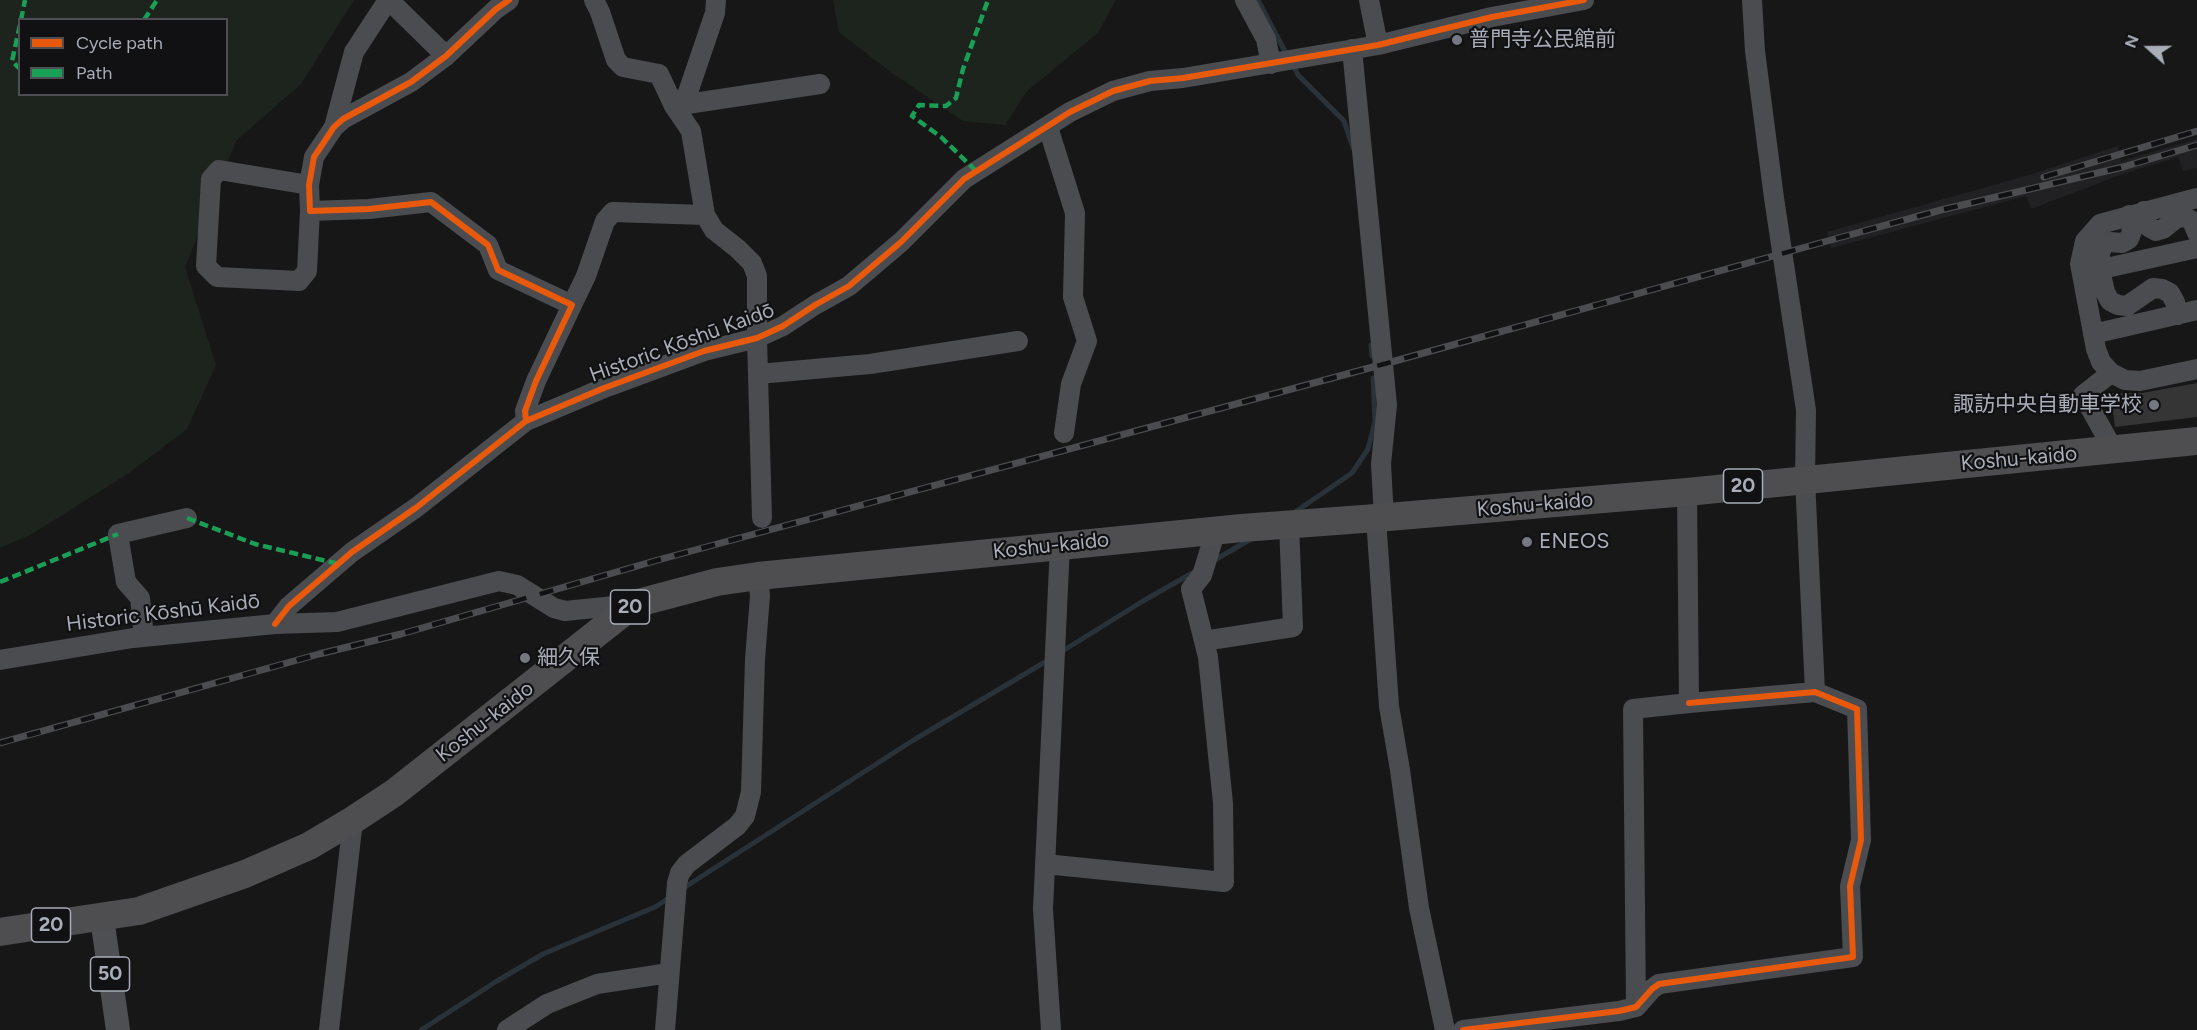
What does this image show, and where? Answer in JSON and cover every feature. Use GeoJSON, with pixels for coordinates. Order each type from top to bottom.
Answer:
{"type":"FeatureCollection","features":[{"type":"Feature","properties":{"kind":"highway","name":"Koshu-kaido"},"geometry":{"type":"LineString","coordinates":[[0,932],[139,911],[245,874],[309,846],[353,820],[413,779],[634,604],[679,590],[758,576],[1060,545],[1222,537],[1289,524],[1687,492],[2197,441]]}},
{"type":"Feature","properties":{"kind":"main road","name":"50"},"geometry":{"type":"LineString","coordinates":[[102,918],[118,1030]]}},
{"type":"Feature","properties":{"kind":"street"},"geometry":{"type":"LineString","coordinates":[[334,127],[354,52],[388,0],[446,56]]}},
{"type":"Feature","properties":{"kind":"street"},"geometry":{"type":"LineString","coordinates":[[309,185],[219,170],[211,179],[206,266],[217,277],[299,281],[307,271],[309,185],[315,157],[334,127],[343,119],[404,86],[446,56],[496,9],[509,0]]}},
{"type":"Feature","properties":{"kind":"street"},"geometry":{"type":"LineString","coordinates":[[594,0],[616,60],[623,67],[659,74],[679,105],[691,131],[705,215],[714,230],[752,263],[758,276],[757,338],[762,518]]}},
{"type":"Feature","properties":{"kind":"street"},"geometry":{"type":"LineString","coordinates":[[679,105],[715,13],[716,0]]}},
{"type":"Feature","properties":{"kind":"street"},"geometry":{"type":"LineString","coordinates":[[1245,0],[1266,39],[1275,64]]}},
{"type":"Feature","properties":{"kind":"street"},"geometry":{"type":"LineString","coordinates":[[1368,0],[1378,45]]}},
{"type":"Feature","properties":{"kind":"street"},"geometry":{"type":"LineString","coordinates":[[1445,1030],[1419,908],[1389,706],[1380,518],[1381,464],[1387,405],[1352,49],[1378,45],[1492,17],[1584,0]]}},
{"type":"Feature","properties":{"kind":"street"},"geometry":{"type":"LineString","coordinates":[[1752,0],[1755,51],[1774,198],[1806,410],[1805,479],[1815,692]]}},
{"type":"Feature","properties":{"kind":"street","name":"Historic Kōshū Kaidō"},"geometry":{"type":"LineString","coordinates":[[0,660],[144,637],[275,624],[288,606],[352,552],[417,507],[526,421],[604,388],[704,351],[757,338],[783,326],[849,286],[901,243],[964,179],[1070,112],[1113,91],[1150,81],[1275,64],[1352,49]]}},
{"type":"Feature","properties":{"kind":"street"},"geometry":{"type":"LineString","coordinates":[[679,105],[820,84]]}},
{"type":"Feature","properties":{"kind":"street"},"geometry":{"type":"LineString","coordinates":[[1048,128],[1075,213],[1073,297],[1087,340],[1071,384],[1064,433]]}},
{"type":"Feature","properties":{"kind":"street"},"geometry":{"type":"LineString","coordinates":[[2187,312],[2175,302],[2170,293],[2162,289],[2153,288],[2127,306],[2110,301],[2081,255],[2091,231],[2100,224],[2197,198]]}},
{"type":"Feature","properties":{"kind":"street"},"geometry":{"type":"LineString","coordinates":[[310,211],[431,202],[488,245],[498,270],[572,305]]}},
{"type":"Feature","properties":{"kind":"street"},"geometry":{"type":"LineString","coordinates":[[526,421],[525,411],[536,381],[586,276],[605,221],[613,212],[705,215]]}},
{"type":"Feature","properties":{"kind":"street"},"geometry":{"type":"LineString","coordinates":[[2136,213],[2156,231],[2185,217],[2192,221],[2197,233]]}},
{"type":"Feature","properties":{"kind":"street"},"geometry":{"type":"LineString","coordinates":[[2091,272],[2197,248]]}},
{"type":"Feature","properties":{"kind":"street"},"geometry":{"type":"LineString","coordinates":[[2091,272],[2093,334],[2101,362],[2111,372],[2125,380],[2140,381],[2197,369]]}},
{"type":"Feature","properties":{"kind":"street"},"geometry":{"type":"LineString","coordinates":[[2093,334],[2187,312]]}},
{"type":"Feature","properties":{"kind":"street"},"geometry":{"type":"LineString","coordinates":[[758,374],[870,364],[1018,341]]}},
{"type":"Feature","properties":{"kind":"street"},"geometry":{"type":"LineString","coordinates":[[2111,372],[2083,394],[2113,450]]}},
{"type":"Feature","properties":{"kind":"street"},"geometry":{"type":"LineString","coordinates":[[1687,492],[1689,703]]}},
{"type":"Feature","properties":{"kind":"street"},"geometry":{"type":"LineString","coordinates":[[144,637],[140,598],[126,582],[118,534],[187,518]]}},
{"type":"Feature","properties":{"kind":"street"},"geometry":{"type":"LineString","coordinates":[[1204,641],[1293,627],[1289,524]]}},
{"type":"Feature","properties":{"kind":"street"},"geometry":{"type":"LineString","coordinates":[[1045,864],[1224,882],[1223,802],[1208,657],[1191,589],[1202,575],[1222,537]]}},
{"type":"Feature","properties":{"kind":"street"},"geometry":{"type":"LineString","coordinates":[[1051,1030],[1043,909],[1060,545]]}},
{"type":"Feature","properties":{"kind":"street"},"geometry":{"type":"LineString","coordinates":[[665,1030],[677,884],[680,873],[687,864],[737,826],[746,816],[751,792],[755,659],[760,596],[758,576]]}},
{"type":"Feature","properties":{"kind":"street"},"geometry":{"type":"LineString","coordinates":[[275,624],[337,622],[499,581],[516,585],[554,608],[565,611],[634,604]]}},
{"type":"Feature","properties":{"kind":"street"},"geometry":{"type":"LineString","coordinates":[[1463,1030],[1636,1007],[1652,988],[1659,984],[1853,957],[1850,886],[1861,840],[1857,709],[1815,692],[1634,709],[1636,1007]]}},
{"type":"Feature","properties":{"kind":"street"},"geometry":{"type":"LineString","coordinates":[[329,1030],[353,820]]}},
{"type":"Feature","properties":{"kind":"street"},"geometry":{"type":"LineString","coordinates":[[507,1030],[547,1004],[597,984],[669,973]]}},
{"type":"Feature","properties":{"kind":"shaded area"},"geometry":{"type":"Polygon","coordinates":[[[0,0],[354,0],[301,84],[236,141],[185,267],[216,365],[187,429],[129,473],[32,534],[0,548],[0,0]]]}},
{"type":"Feature","properties":{"kind":"shaded area"},"geometry":{"type":"Polygon","coordinates":[[[833,0],[1116,0],[1098,33],[1027,91],[1005,125],[963,121],[889,71],[839,32],[833,0]]]}},
{"type":"Feature","properties":{"kind":"shaded area"},"geometry":{"type":"Polygon","coordinates":[[[2197,139],[2197,168],[2183,171],[2178,157],[2123,174],[2031,209],[2026,196],[1831,248],[1827,232],[2022,177],[2118,146],[2121,161],[2197,139]]]}},
{"type":"Feature","properties":{"kind":"building","name":"諏訪中央自動車学校"},"geometry":{"type":"Polygon","coordinates":[[[2197,383],[2197,417],[2115,427],[2110,393],[2142,393],[2197,383]]]}},
{"type":"Feature","properties":{"kind":"waterway"},"geometry":{"type":"LineString","coordinates":[[1258,0],[1288,57]]}},
{"type":"Feature","properties":{"kind":"waterway"},"geometry":{"type":"LineString","coordinates":[[1293,65],[1298,75],[1344,121],[1353,148]]}},
{"type":"Feature","properties":{"kind":"waterway"},"geometry":{"type":"LineString","coordinates":[[1371,345],[1372,356]]}},
{"type":"Feature","properties":{"kind":"waterway"},"geometry":{"type":"LineString","coordinates":[[1295,512],[1352,473],[1368,449],[1375,421],[1373,378]]}},
{"type":"Feature","properties":{"kind":"waterway"},"geometry":{"type":"LineString","coordinates":[[1213,561],[1251,539]]}},
{"type":"Feature","properties":{"kind":"waterway"},"geometry":{"type":"LineString","coordinates":[[1061,652],[1194,572]]}},
{"type":"Feature","properties":{"kind":"waterway"},"geometry":{"type":"LineString","coordinates":[[682,889],[912,741],[1050,659]]}},
{"type":"Feature","properties":{"kind":"waterway"},"geometry":{"type":"LineString","coordinates":[[421,1030],[543,954],[655,907],[672,896]]}},
{"type":"Feature","properties":{"kind":"railway"},"geometry":{"type":"LineString","coordinates":[[2044,177],[2197,131]]}},
{"type":"Feature","properties":{"kind":"railway"},"geometry":{"type":"LineString","coordinates":[[0,743],[319,654],[401,634],[658,560],[1384,364],[1941,210],[2123,167],[2197,145]]}},
{"type":"Feature","properties":{"kind":"marked path"},"geometry":{"type":"LineString","coordinates":[[21,18],[25,0]]}},
{"type":"Feature","properties":{"kind":"marked path"},"geometry":{"type":"LineString","coordinates":[[145,18],[157,0]]}},
{"type":"Feature","properties":{"kind":"marked path"},"geometry":{"type":"LineString","coordinates":[[976,171],[941,137],[912,116],[919,105],[946,106],[956,98],[963,69],[988,0]]}},
{"type":"Feature","properties":{"kind":"marked path"},"geometry":{"type":"LineString","coordinates":[[18,34],[12,61],[18,67]]}},
{"type":"Feature","properties":{"kind":"marked path"},"geometry":{"type":"LineString","coordinates":[[187,518],[255,544],[339,564]]}},
{"type":"Feature","properties":{"kind":"marked path"},"geometry":{"type":"LineString","coordinates":[[0,582],[118,534]]}},
{"type":"Feature","properties":{"kind":"cycle path"},"geometry":{"type":"LineString","coordinates":[[509,0],[496,9],[446,56],[411,82],[343,119],[334,127],[314,157],[309,185],[310,211],[369,209],[431,202],[488,245],[498,270],[572,305],[536,381],[525,411],[526,421]]}},
{"type":"Feature","properties":{"kind":"cycle path"},"geometry":{"type":"LineString","coordinates":[[275,624],[289,606],[352,552],[417,507],[526,421],[604,388],[704,351],[757,338],[783,326],[849,286],[901,242],[964,179],[1070,112],[1113,91],[1150,81],[1183,78],[1378,45],[1492,17],[1584,0]]}},
{"type":"Feature","properties":{"kind":"cycle path"},"geometry":{"type":"LineString","coordinates":[[1463,1030],[1619,1011],[1636,1007],[1659,984],[1853,957],[1850,886],[1861,840],[1857,709],[1815,692],[1689,703]]}},
{"type":"Feature","properties":{"kind":"place","name":"普門寺公民館前"},"geometry":{"type":"Point","coordinates":[1457,40]}},
{"type":"Feature","properties":{"kind":"place","name":"諏訪中央自動車学校"},"geometry":{"type":"Point","coordinates":[2154,405]}},
{"type":"Feature","properties":{"kind":"place","name":"ENEOS"},"geometry":{"type":"Point","coordinates":[1527,542]}},
{"type":"Feature","properties":{"kind":"place","name":"細久保"},"geometry":{"type":"Point","coordinates":[525,658]}}]}
